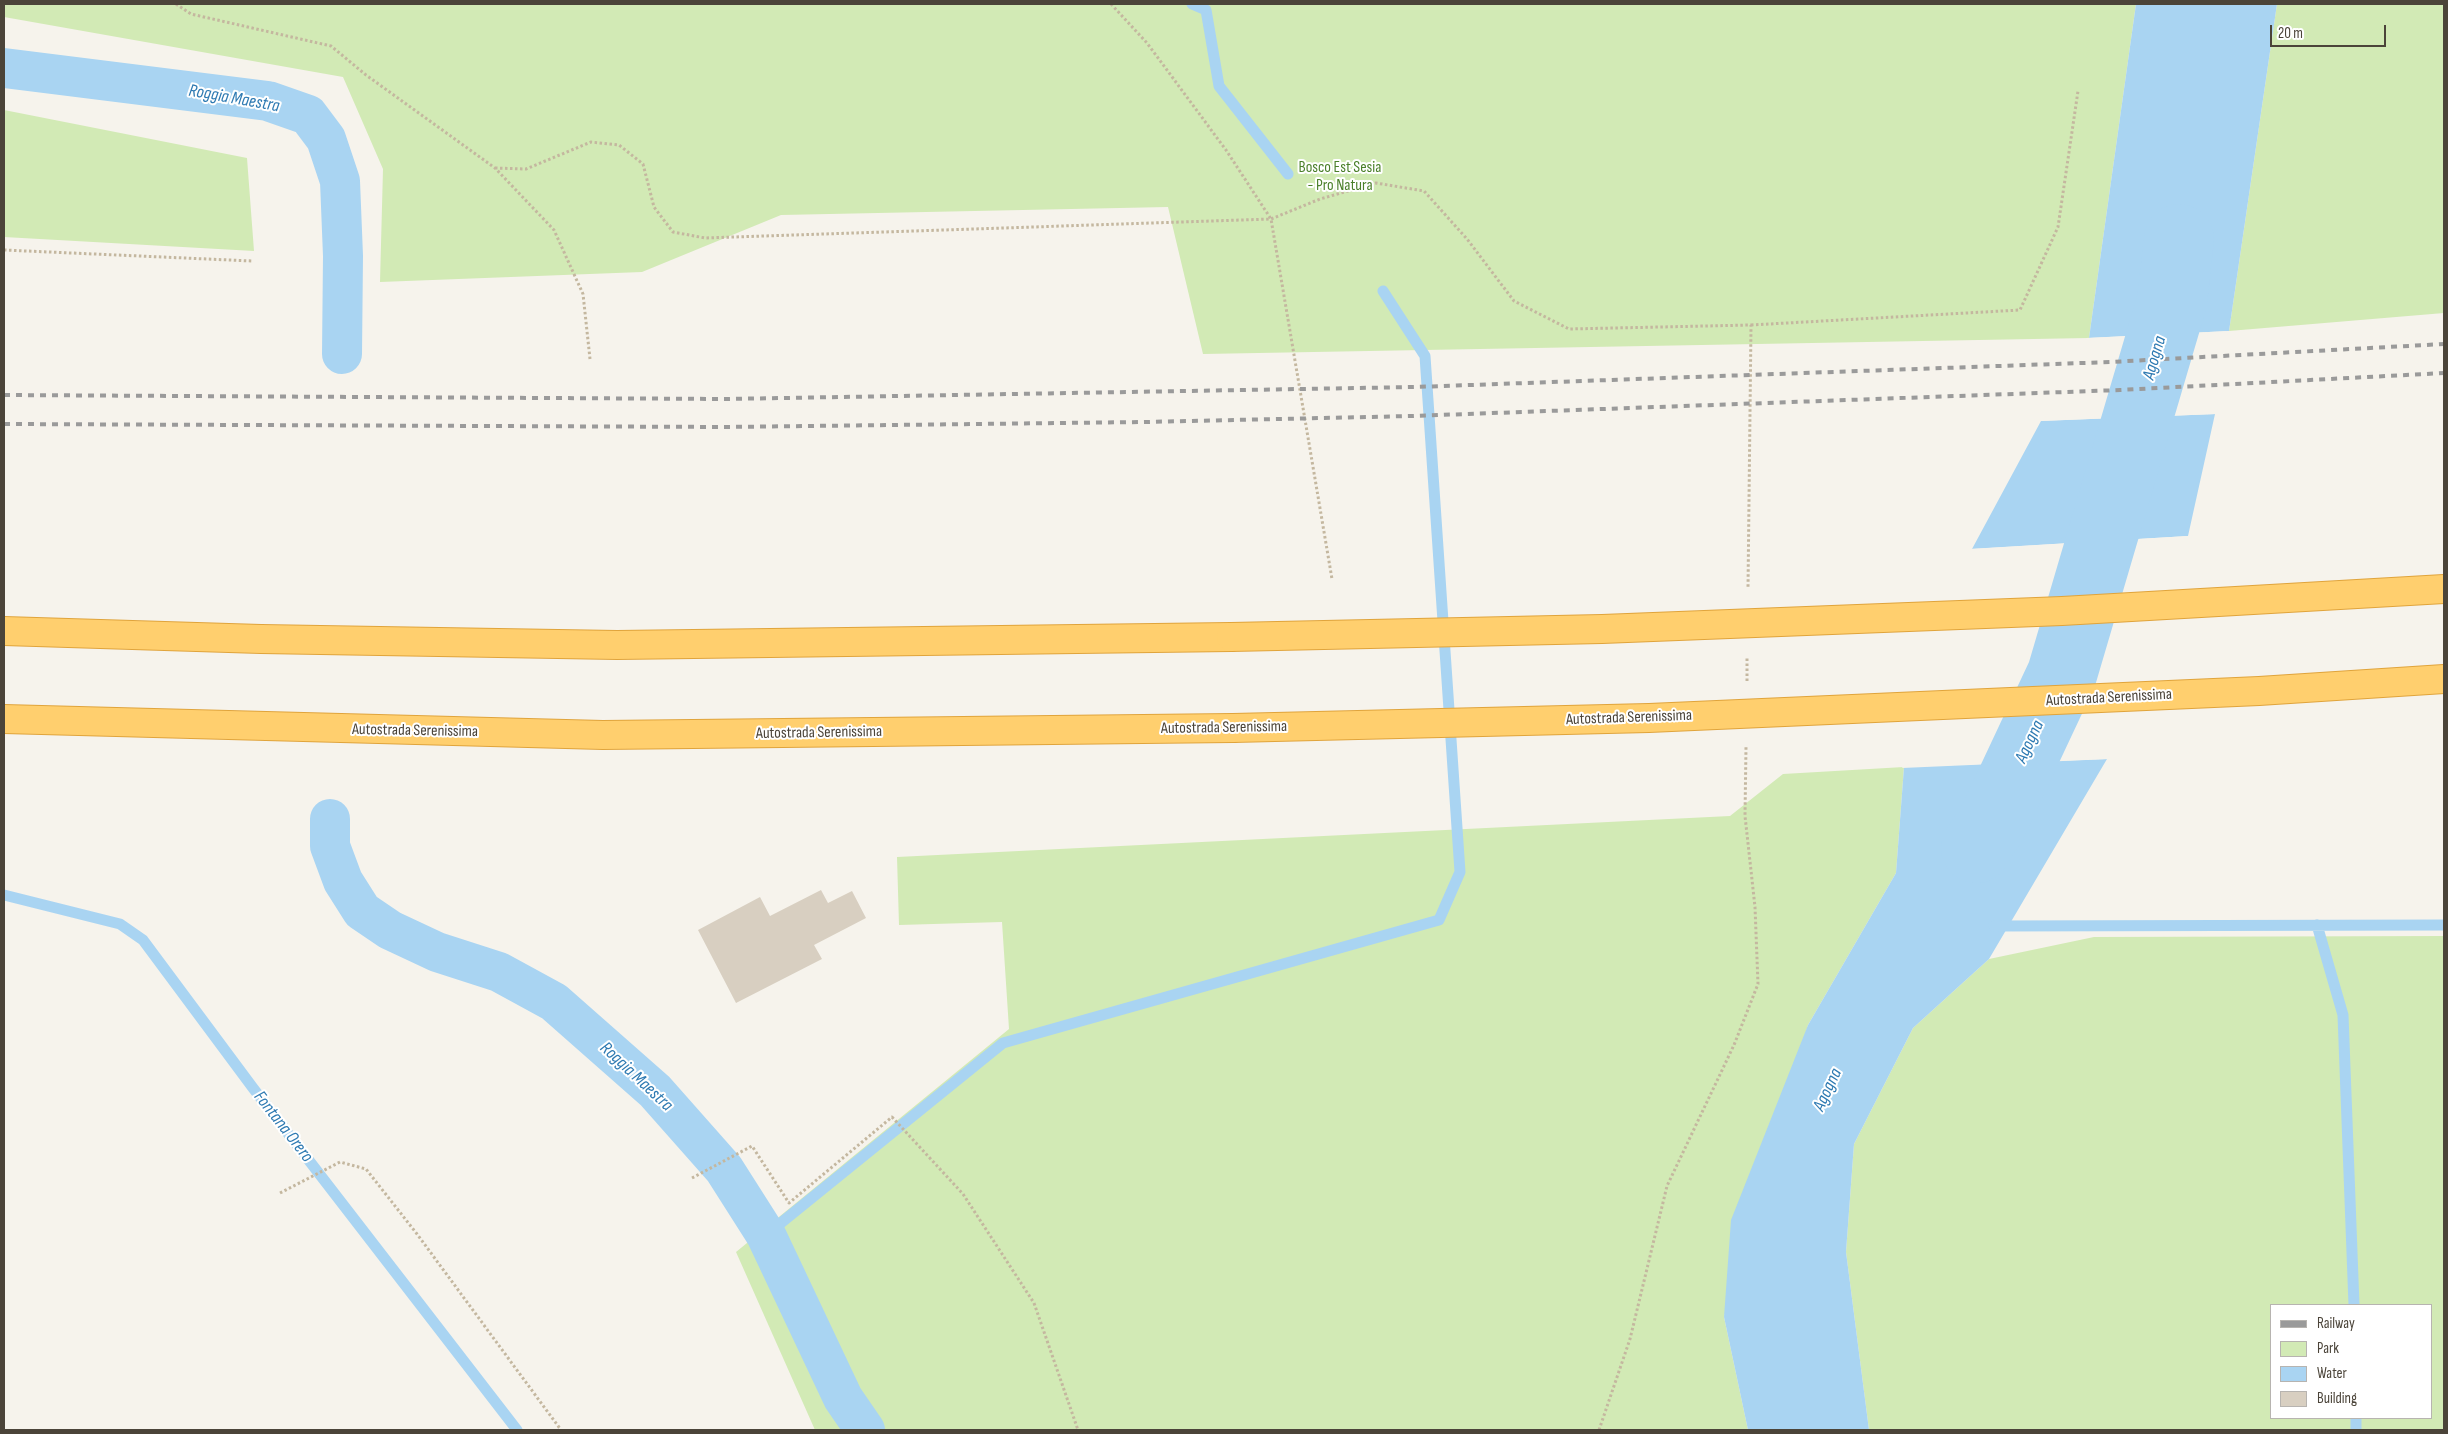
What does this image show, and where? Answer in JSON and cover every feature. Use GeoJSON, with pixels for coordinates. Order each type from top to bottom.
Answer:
{"type":"FeatureCollection","features":[{"type":"Feature","properties":{"kind":"highway"},"geometry":{"type":"LineString","coordinates":[[4,631],[261,639],[617,645],[1232,637],[1602,629],[2062,611],[2444,589]]}},
{"type":"Feature","properties":{"kind":"highway","name":"Autostrada Serenissima"},"geometry":{"type":"LineString","coordinates":[[4,719],[603,735],[1233,728],[1669,718],[2250,691],[2444,679]]}},
{"type":"Feature","properties":{"kind":"path"},"geometry":{"type":"LineString","coordinates":[[176,4],[191,14],[330,46],[366,75],[495,168],[554,230],[583,294],[590,359]]}},
{"type":"Feature","properties":{"kind":"path"},"geometry":{"type":"LineString","coordinates":[[1111,4],[1148,43],[1226,150],[1271,219],[1332,579]]}},
{"type":"Feature","properties":{"kind":"path"},"geometry":{"type":"LineString","coordinates":[[495,168],[526,169],[591,142],[619,145],[643,164],[654,207],[673,232],[705,238],[1271,219],[1320,199],[1376,183],[1424,191],[1467,239],[1514,301],[1569,329],[1751,325],[2020,310],[2058,227],[2078,91]]}},
{"type":"Feature","properties":{"kind":"path"},"geometry":{"type":"LineString","coordinates":[[4,250],[252,261]]}},
{"type":"Feature","properties":{"kind":"path"},"geometry":{"type":"LineString","coordinates":[[1748,590],[1751,325]]}},
{"type":"Feature","properties":{"kind":"path"},"geometry":{"type":"LineString","coordinates":[[1747,649],[1747,688]]}},
{"type":"Feature","properties":{"kind":"path"},"geometry":{"type":"LineString","coordinates":[[1598,1430],[1630,1339],[1667,1186],[1734,1045],[1758,984],[1755,907],[1745,816],[1746,738]]}},
{"type":"Feature","properties":{"kind":"path"},"geometry":{"type":"LineString","coordinates":[[692,1178],[752,1146],[789,1203],[892,1117],[963,1194],[1034,1303],[1078,1430]]}},
{"type":"Feature","properties":{"kind":"path"},"geometry":{"type":"LineString","coordinates":[[280,1193],[340,1162],[366,1169],[417,1234],[561,1430]]}},
{"type":"Feature","properties":{"kind":"green space","name":"Bosco Est Sesia - Pro Natura"},"geometry":{"type":"Polygon","coordinates":[[[4,4],[2136,4],[2089,338],[1203,354],[1168,207],[781,215],[642,272],[380,282],[383,169],[343,77],[4,17],[4,4]]]}},
{"type":"Feature","properties":{"kind":"green space"},"geometry":{"type":"Polygon","coordinates":[[[2277,4],[2444,4],[2444,313],[2229,331],[2277,4]]]}},
{"type":"Feature","properties":{"kind":"green space"},"geometry":{"type":"Polygon","coordinates":[[[4,110],[247,158],[254,251],[4,237],[4,110]]]}},
{"type":"Feature","properties":{"kind":"green space"},"geometry":{"type":"Polygon","coordinates":[[[1904,767],[1896,873],[1808,1025],[1724,1317],[1748,1430],[815,1430],[736,1252],[1009,1029],[1002,922],[899,925],[897,857],[1730,816],[1783,774],[1904,767]]]}},
{"type":"Feature","properties":{"kind":"green space"},"geometry":{"type":"Polygon","coordinates":[[[2444,936],[2444,1430],[1869,1430],[1846,1252],[1854,1144],[1913,1028],[1989,959],[2094,937],[2444,936]]]}},
{"type":"Feature","properties":{"kind":"water"},"geometry":{"type":"Polygon","coordinates":[[[2136,4],[2277,4],[2229,331],[2089,338],[2136,4]]]}},
{"type":"Feature","properties":{"kind":"water"},"geometry":{"type":"Polygon","coordinates":[[[2215,414],[2188,536],[1972,549],[2041,421],[2215,414]]]}},
{"type":"Feature","properties":{"kind":"water"},"geometry":{"type":"Polygon","coordinates":[[[2107,759],[1989,959],[1913,1028],[1854,1144],[1846,1252],[1869,1430],[1748,1430],[1724,1317],[1731,1220],[1808,1025],[1896,873],[1904,767],[2107,759]]]}},
{"type":"Feature","properties":{"kind":"pier"},"geometry":{"type":"Polygon","coordinates":[[[2232,331],[2229,334],[2089,341],[2086,338],[2232,331]]]}},
{"type":"Feature","properties":{"kind":"pier"},"geometry":{"type":"Polygon","coordinates":[[[2215,412],[2217,414],[2038,421],[2041,418],[2215,412]]]}},
{"type":"Feature","properties":{"kind":"pier"},"geometry":{"type":"Polygon","coordinates":[[[2191,536],[2188,539],[1972,552],[1969,549],[2191,536]]]}},
{"type":"Feature","properties":{"kind":"pier"},"geometry":{"type":"Polygon","coordinates":[[[2107,756],[2109,759],[1902,768],[1904,765],[2107,756]]]}},
{"type":"Feature","properties":{"kind":"building"},"geometry":{"type":"Polygon","coordinates":[[[821,890],[828,903],[852,891],[866,918],[814,945],[822,959],[736,1003],[698,930],[760,897],[770,916],[821,890]]]}},
{"type":"Feature","properties":{"kind":"waterway"},"geometry":{"type":"LineString","coordinates":[[1192,4],[1206,10],[1219,86],[1288,174]]}},
{"type":"Feature","properties":{"kind":"waterway","name":"Roggia Maestra"},"geometry":{"type":"LineString","coordinates":[[4,68],[268,101],[308,115],[326,139],[340,181],[343,256],[342,354]]}},
{"type":"Feature","properties":{"kind":"waterway","name":"Agogna"},"geometry":{"type":"LineString","coordinates":[[1976,848],[1993,821],[2062,674],[2172,301],[2179,239]]}},
{"type":"Feature","properties":{"kind":"waterway"},"geometry":{"type":"LineString","coordinates":[[766,1235],[1003,1043],[1439,920],[1460,872],[1425,356],[1383,291]]}},
{"type":"Feature","properties":{"kind":"waterway","name":"Roggia Maestra"},"geometry":{"type":"LineString","coordinates":[[330,819],[330,846],[343,881],[362,911],[390,930],[437,952],[499,972],[554,1002],[655,1091],[724,1169],[766,1235],[843,1398],[865,1430]]}},
{"type":"Feature","properties":{"kind":"waterway","name":"Fontana Orero"},"geometry":{"type":"LineString","coordinates":[[4,895],[120,924],[143,940],[253,1088],[517,1430]]}},
{"type":"Feature","properties":{"kind":"waterway"},"geometry":{"type":"LineString","coordinates":[[2317,925],[2343,1015],[2354,1304]]}},
{"type":"Feature","properties":{"kind":"waterway"},"geometry":{"type":"LineString","coordinates":[[1994,926],[2444,925]]}},
{"type":"Feature","properties":{"kind":"waterway"},"geometry":{"type":"LineString","coordinates":[[2356,1419],[2356,1430]]}},
{"type":"Feature","properties":{"kind":"railway"},"geometry":{"type":"LineString","coordinates":[[4,395],[726,399],[1415,387],[2110,362],[2444,344]]}},
{"type":"Feature","properties":{"kind":"railway"},"geometry":{"type":"LineString","coordinates":[[4,424],[725,427],[1145,422],[1412,416],[2120,390],[2444,373]]}}]}
